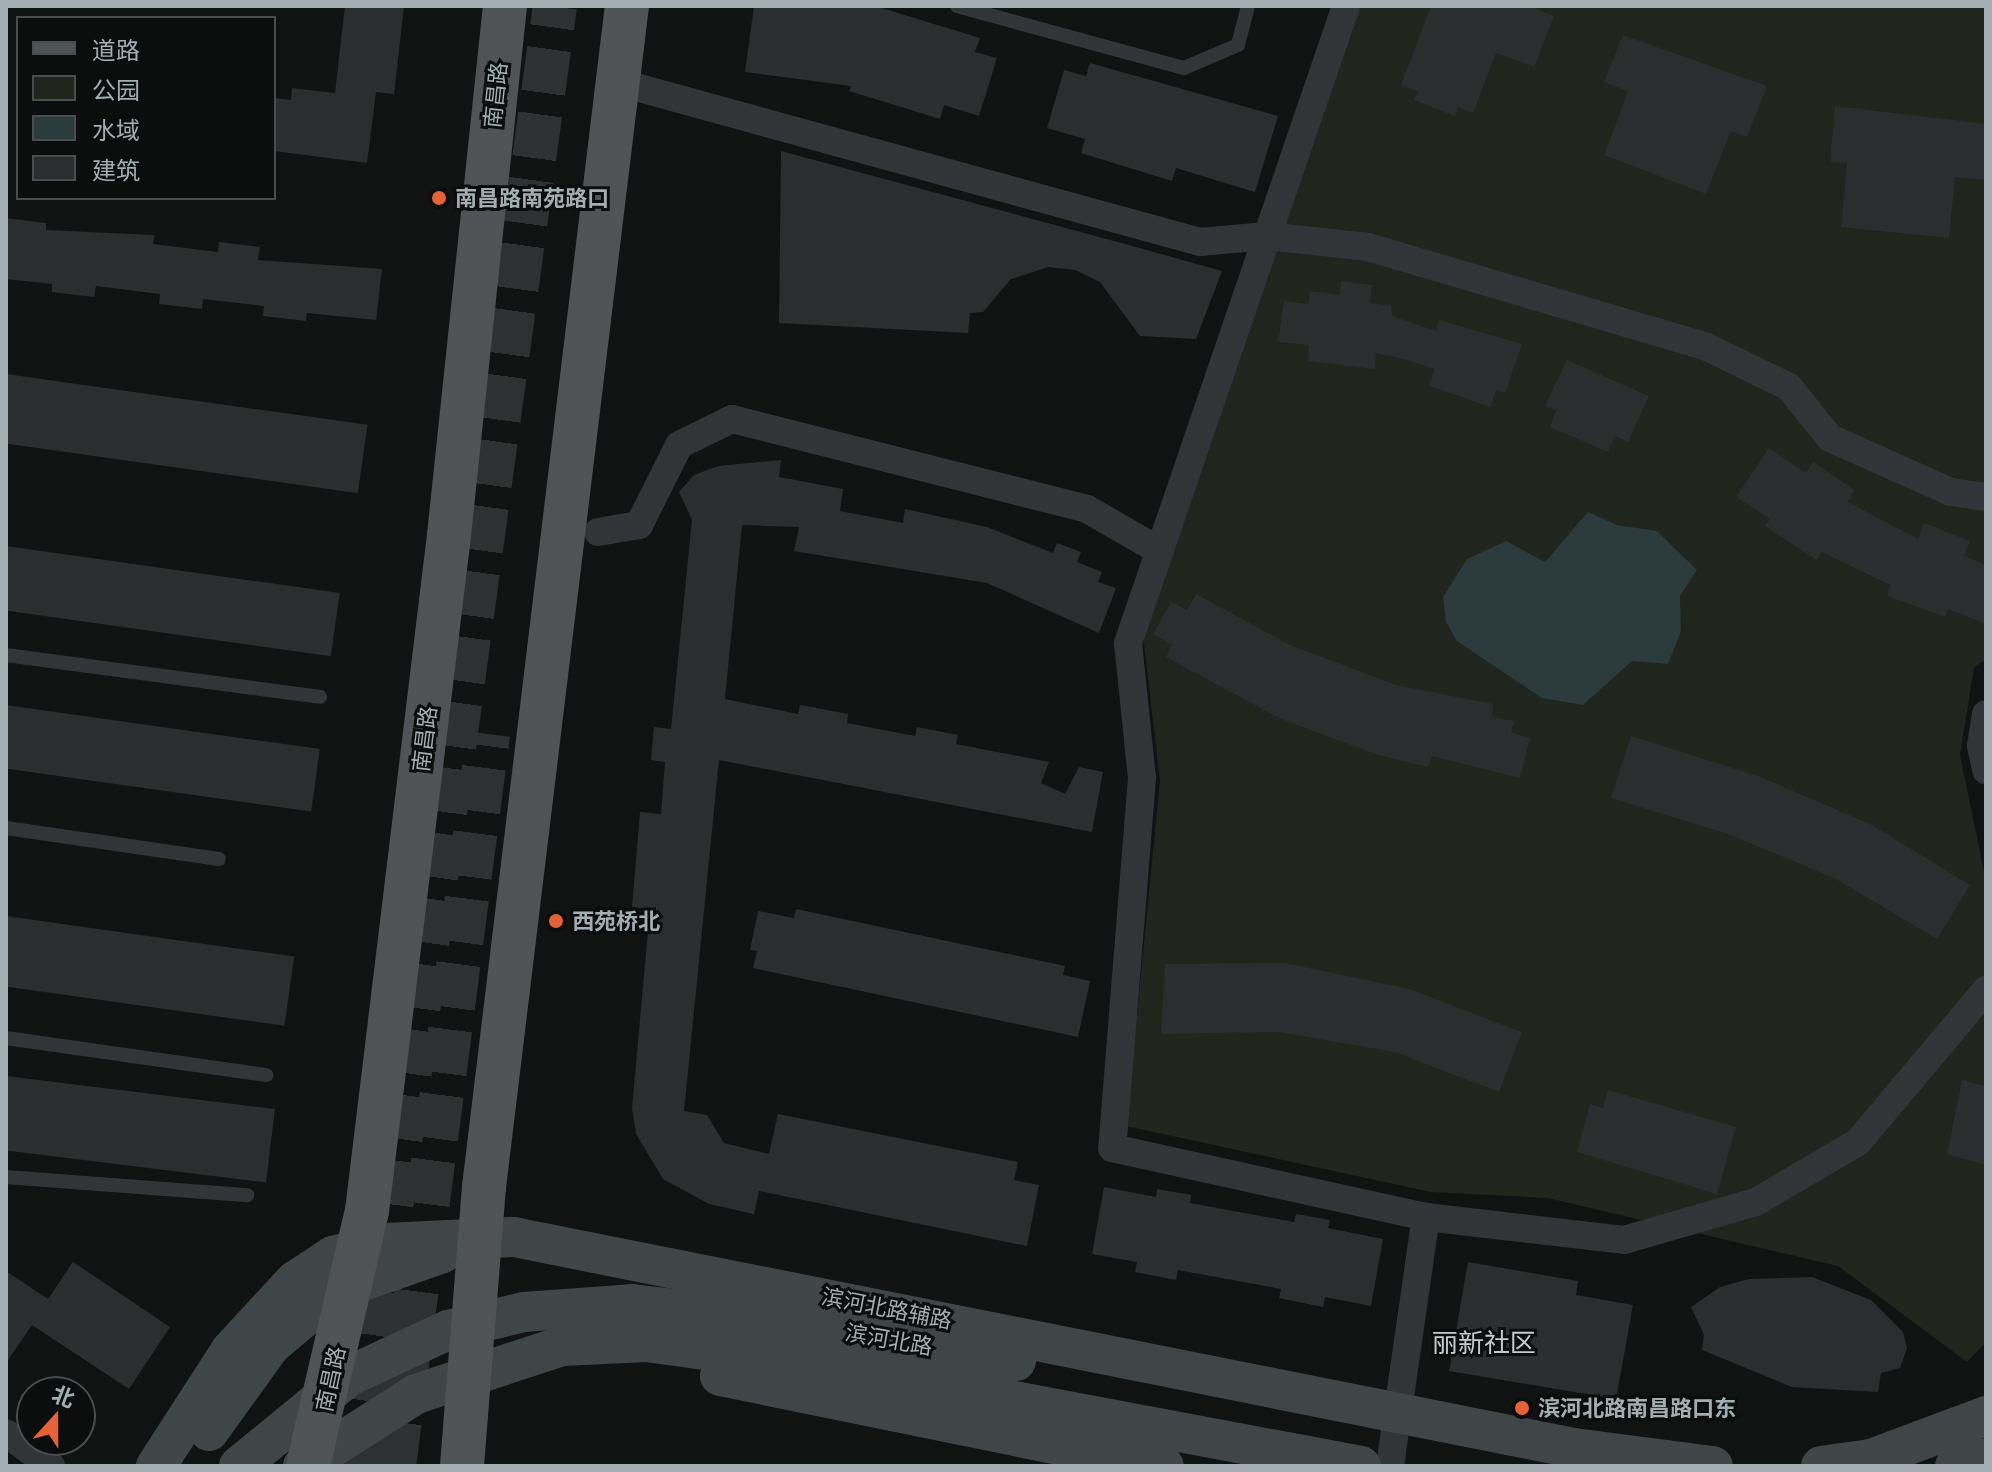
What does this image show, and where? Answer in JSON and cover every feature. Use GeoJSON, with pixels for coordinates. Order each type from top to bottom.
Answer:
{"type":"FeatureCollection","features":[{"type":"Feature","properties":{"kind":"main road","name":"南昌路"},"geometry":{"type":"LineString","coordinates":[[306,1466],[325,1408],[360,1249],[447,551],[505,6]]}},
{"type":"Feature","properties":{"kind":"main road"},"geometry":{"type":"LineString","coordinates":[[462,1466],[483,1238],[484,1187],[566,547],[614,81],[627,6]]}},
{"type":"Feature","properties":{"kind":"main road","name":"滨河北路辅路"},"geometry":{"type":"LineString","coordinates":[[156,1466],[231,1350],[284,1293],[333,1256],[360,1249],[514,1237],[741,1278],[1574,1448],[1713,1466]]}},
{"type":"Feature","properties":{"kind":"main road"},"geometry":{"type":"LineString","coordinates":[[182,1466],[270,1346],[335,1291],[452,1250],[538,1248],[1163,1372],[1581,1466]]}},
{"type":"Feature","properties":{"kind":"main road","name":"滨河北路"},"geometry":{"type":"LineString","coordinates":[[239,1466],[349,1376],[448,1330],[524,1312],[632,1304],[833,1328],[1382,1436],[1575,1466]]}},
{"type":"Feature","properties":{"kind":"main road","name":"滨河北路"},"geometry":{"type":"LineString","coordinates":[[306,1466],[416,1394],[562,1346],[646,1342],[844,1369],[1361,1466]]}},
{"type":"Feature","properties":{"kind":"main road"},"geometry":{"type":"LineString","coordinates":[[260,1466],[325,1408],[473,1349],[584,1354],[726,1377],[1164,1466]]}},
{"type":"Feature","properties":{"kind":"main road"},"geometry":{"type":"LineString","coordinates":[[1821,1466],[1871,1459],[1986,1416]]}},
{"type":"Feature","properties":{"kind":"main road"},"geometry":{"type":"LineString","coordinates":[[1955,1466],[1986,1458]]}},
{"type":"Feature","properties":{"kind":"street"},"geometry":{"type":"LineString","coordinates":[[1346,6],[1128,643],[1142,778],[1112,1148],[1426,1217],[1624,1240],[1756,1202],[1858,1142],[1986,990]]}},
{"type":"Feature","properties":{"kind":"street"},"geometry":{"type":"LineString","coordinates":[[614,81],[1200,242],[1267,236],[1368,247],[1707,347],[1789,387],[1830,438],[1951,492],[1986,497]]}},
{"type":"Feature","properties":{"kind":"street"},"geometry":{"type":"LineString","coordinates":[[598,532],[639,525],[679,445],[732,419],[1087,509],[1160,551]]}},
{"type":"Feature","properties":{"kind":"street"},"geometry":{"type":"LineString","coordinates":[[1986,714],[1981,746],[1986,770]]}},
{"type":"Feature","properties":{"kind":"street"},"geometry":{"type":"LineString","coordinates":[[1390,1466],[1426,1217]]}},
{"type":"Feature","properties":{"kind":"street"},"geometry":{"type":"LineString","coordinates":[[6,1433],[51,1466]]}},
{"type":"Feature","properties":{"kind":"lane"},"geometry":{"type":"LineString","coordinates":[[957,6],[1184,68],[1238,45],[1248,6]]}},
{"type":"Feature","properties":{"kind":"lane"},"geometry":{"type":"LineString","coordinates":[[6,655],[320,697]]}},
{"type":"Feature","properties":{"kind":"lane"},"geometry":{"type":"LineString","coordinates":[[6,828],[219,859]]}},
{"type":"Feature","properties":{"kind":"lane"},"geometry":{"type":"LineString","coordinates":[[6,1038],[266,1075]]}},
{"type":"Feature","properties":{"kind":"lane"},"geometry":{"type":"LineString","coordinates":[[6,1177],[247,1195]]}},
{"type":"Feature","properties":{"kind":"green space"},"geometry":{"type":"Polygon","coordinates":[[[1359,6],[1986,6],[1986,659],[1974,668],[1960,755],[1986,881],[1986,1342],[1967,1362],[1838,1266],[1548,1198],[1431,1192],[1126,1126],[1160,781],[1143,636],[1359,6]]]}},
{"type":"Feature","properties":{"kind":"water"},"geometry":{"type":"Polygon","coordinates":[[[1588,512],[1617,525],[1657,531],[1697,570],[1680,596],[1681,631],[1668,664],[1632,661],[1583,705],[1542,698],[1457,641],[1446,622],[1443,597],[1467,559],[1506,541],[1545,562],[1588,512]]]}},
{"type":"Feature","properties":{"kind":"building"},"geometry":{"type":"Polygon","coordinates":[[[345,6],[404,6],[394,94],[376,92],[367,163],[276,151],[276,98],[291,100],[292,88],[335,93],[345,6]]]}},
{"type":"Feature","properties":{"kind":"building"},"geometry":{"type":"Polygon","coordinates":[[[754,6],[875,6],[980,38],[975,52],[997,58],[979,116],[944,105],[940,119],[849,91],[851,86],[745,72],[754,6]]]}},
{"type":"Feature","properties":{"kind":"building"},"geometry":{"type":"Polygon","coordinates":[[[1431,6],[1529,6],[1554,16],[1534,67],[1496,53],[1473,113],[1458,107],[1455,116],[1414,100],[1418,92],[1401,85],[1431,6]]]}},
{"type":"Feature","properties":{"kind":"building"},"geometry":{"type":"Polygon","coordinates":[[[1623,35],[1767,86],[1747,137],[1731,131],[1706,194],[1604,155],[1628,91],[1604,82],[1623,35]]]}},
{"type":"Feature","properties":{"kind":"building"},"geometry":{"type":"Polygon","coordinates":[[[1090,63],[1278,116],[1255,192],[1176,168],[1172,181],[1081,153],[1085,139],[1047,128],[1064,70],[1086,76],[1090,63]]]}},
{"type":"Feature","properties":{"kind":"building"},"geometry":{"type":"Polygon","coordinates":[[[1835,106],[1986,124],[1986,180],[1955,177],[1949,238],[1841,227],[1847,163],[1830,162],[1835,106]]]}},
{"type":"Feature","properties":{"kind":"building"},"geometry":{"type":"Polygon","coordinates":[[[781,151],[1222,271],[1196,339],[1140,336],[1100,282],[1075,270],[1048,267],[1011,279],[983,312],[970,313],[968,333],[779,323],[781,151]]]}},
{"type":"Feature","properties":{"kind":"building"},"geometry":{"type":"Polygon","coordinates":[[[6,218],[46,223],[46,230],[154,235],[153,244],[218,252],[219,242],[260,247],[258,260],[382,269],[376,320],[307,313],[306,321],[263,316],[264,306],[203,299],[202,309],[159,304],[160,294],[96,286],[94,297],[52,292],[52,284],[6,279],[6,218]]]}},
{"type":"Feature","properties":{"kind":"building"},"geometry":{"type":"Polygon","coordinates":[[[1341,281],[1372,285],[1370,303],[1391,306],[1392,316],[1436,331],[1439,320],[1522,344],[1505,393],[1496,390],[1491,407],[1429,386],[1434,369],[1407,360],[1376,353],[1375,369],[1308,361],[1309,345],[1278,342],[1284,301],[1308,304],[1310,291],[1339,295],[1341,281]]]}},
{"type":"Feature","properties":{"kind":"building"},"geometry":{"type":"Polygon","coordinates":[[[1567,360],[1649,396],[1628,442],[1615,436],[1608,452],[1550,427],[1556,410],[1545,406],[1567,360]]]}},
{"type":"Feature","properties":{"kind":"building"},"geometry":{"type":"Polygon","coordinates":[[[6,374],[367,425],[358,493],[6,444],[6,374]]]}},
{"type":"Feature","properties":{"kind":"building"},"geometry":{"type":"Polygon","coordinates":[[[1769,448],[1806,473],[1813,462],[1854,490],[1848,502],[1918,539],[1924,523],[1970,541],[1964,556],[1986,565],[1986,624],[1948,609],[1945,617],[1887,596],[1890,585],[1822,552],[1817,560],[1765,526],[1770,519],[1736,497],[1769,448]]]}},
{"type":"Feature","properties":{"kind":"building"},"geometry":{"type":"Polygon","coordinates":[[[781,460],[779,477],[843,489],[840,511],[903,523],[905,509],[987,527],[1053,553],[1057,543],[1081,552],[1077,562],[1102,572],[1098,582],[1116,588],[1099,633],[987,583],[794,551],[799,527],[742,525],[725,699],[798,714],[800,705],[848,714],[847,723],[915,736],[917,727],[958,735],[956,744],[1049,762],[1041,783],[1065,794],[1079,767],[1103,772],[1092,832],[719,760],[684,1111],[707,1115],[724,1143],[769,1154],[778,1114],[1018,1162],[1014,1180],[1039,1185],[1027,1246],[759,1191],[754,1214],[709,1204],[663,1179],[636,1134],[632,1108],[650,909],[632,907],[640,812],[661,814],[665,762],[651,760],[654,727],[671,729],[692,520],[679,492],[694,475],[718,466],[781,460]]]}},
{"type":"Feature","properties":{"kind":"building"},"geometry":{"type":"Polygon","coordinates":[[[6,546],[340,593],[331,656],[6,611],[6,546]]]}},
{"type":"Feature","properties":{"kind":"building"},"geometry":{"type":"Polygon","coordinates":[[[1196,594],[1288,644],[1396,685],[1493,704],[1492,717],[1514,721],[1511,732],[1530,738],[1520,778],[1432,756],[1428,767],[1378,755],[1279,718],[1166,657],[1172,645],[1153,634],[1171,602],[1187,610],[1196,594]]]}},
{"type":"Feature","properties":{"kind":"building"},"geometry":{"type":"Polygon","coordinates":[[[6,705],[320,749],[311,812],[6,769],[6,705]]]}},
{"type":"Feature","properties":{"kind":"building"},"geometry":{"type":"Polygon","coordinates":[[[1631,736],[1758,776],[1870,824],[1970,885],[1937,939],[1836,879],[1728,834],[1611,798],[1631,736]]]}},
{"type":"Feature","properties":{"kind":"building"},"geometry":{"type":"Polygon","coordinates":[[[796,909],[1065,966],[1063,975],[1090,981],[1078,1037],[753,968],[757,951],[750,950],[758,911],[794,918],[796,909]]]}},
{"type":"Feature","properties":{"kind":"building"},"geometry":{"type":"Polygon","coordinates":[[[6,916],[294,956],[284,1026],[6,987],[6,916]]]}},
{"type":"Feature","properties":{"kind":"building"},"geometry":{"type":"Polygon","coordinates":[[[1285,963],[1409,989],[1522,1032],[1499,1092],[1395,1052],[1278,1032],[1161,1034],[1165,964],[1285,963]]]}},
{"type":"Feature","properties":{"kind":"building"},"geometry":{"type":"Polygon","coordinates":[[[6,1076],[275,1109],[266,1182],[6,1151],[6,1076]]]}},
{"type":"Feature","properties":{"kind":"building"},"geometry":{"type":"Polygon","coordinates":[[[1962,1080],[1986,1086],[1986,1165],[1947,1154],[1962,1080]]]}},
{"type":"Feature","properties":{"kind":"building"},"geometry":{"type":"Polygon","coordinates":[[[1608,1090],[1736,1127],[1717,1194],[1577,1152],[1590,1104],[1603,1108],[1608,1090]]]}},
{"type":"Feature","properties":{"kind":"building"},"geometry":{"type":"Polygon","coordinates":[[[1104,1187],[1156,1197],[1157,1189],[1191,1195],[1190,1203],[1294,1222],[1296,1214],[1330,1220],[1328,1228],[1383,1239],[1371,1306],[1325,1297],[1323,1307],[1279,1298],[1281,1289],[1178,1270],[1176,1280],[1135,1272],[1137,1262],[1092,1254],[1104,1187]]]}},
{"type":"Feature","properties":{"kind":"building"},"geometry":{"type":"Polygon","coordinates":[[[73,1262],[170,1327],[129,1389],[32,1325],[6,1363],[6,1271],[48,1299],[73,1262]]]}},
{"type":"Feature","properties":{"kind":"building"},"geometry":{"type":"Polygon","coordinates":[[[1468,1262],[1578,1281],[1576,1295],[1633,1305],[1616,1399],[1449,1371],[1468,1262]]]}},
{"type":"Feature","properties":{"kind":"building"},"geometry":{"type":"Polygon","coordinates":[[[1812,1277],[1871,1300],[1903,1332],[1907,1348],[1900,1368],[1881,1373],[1878,1392],[1792,1387],[1702,1350],[1704,1335],[1691,1307],[1720,1287],[1749,1279],[1812,1277]]]}},
{"type":"Feature","properties":{"kind":"tunnel"},"geometry":{"type":"LineString","coordinates":[[356,1466],[555,6]]}},
{"type":"Feature","properties":{"kind":"tunnel"},"geometry":{"type":"LineString","coordinates":[[394,1466],[488,734]]}},
{"type":"Feature","properties":{"kind":"place","name":"南昌路南苑路口"},"geometry":{"type":"Point","coordinates":[439,198]}},
{"type":"Feature","properties":{"kind":"place","name":"西苑桥北"},"geometry":{"type":"Point","coordinates":[556,921]}},
{"type":"Feature","properties":{"kind":"place","name":"滨河北路南昌路口东"},"geometry":{"type":"Point","coordinates":[1522,1408]}},
{"type":"Feature","properties":{"kind":"district","name":"丽新社区"},"geometry":{"type":"Point","coordinates":[1484,1342]}}]}
